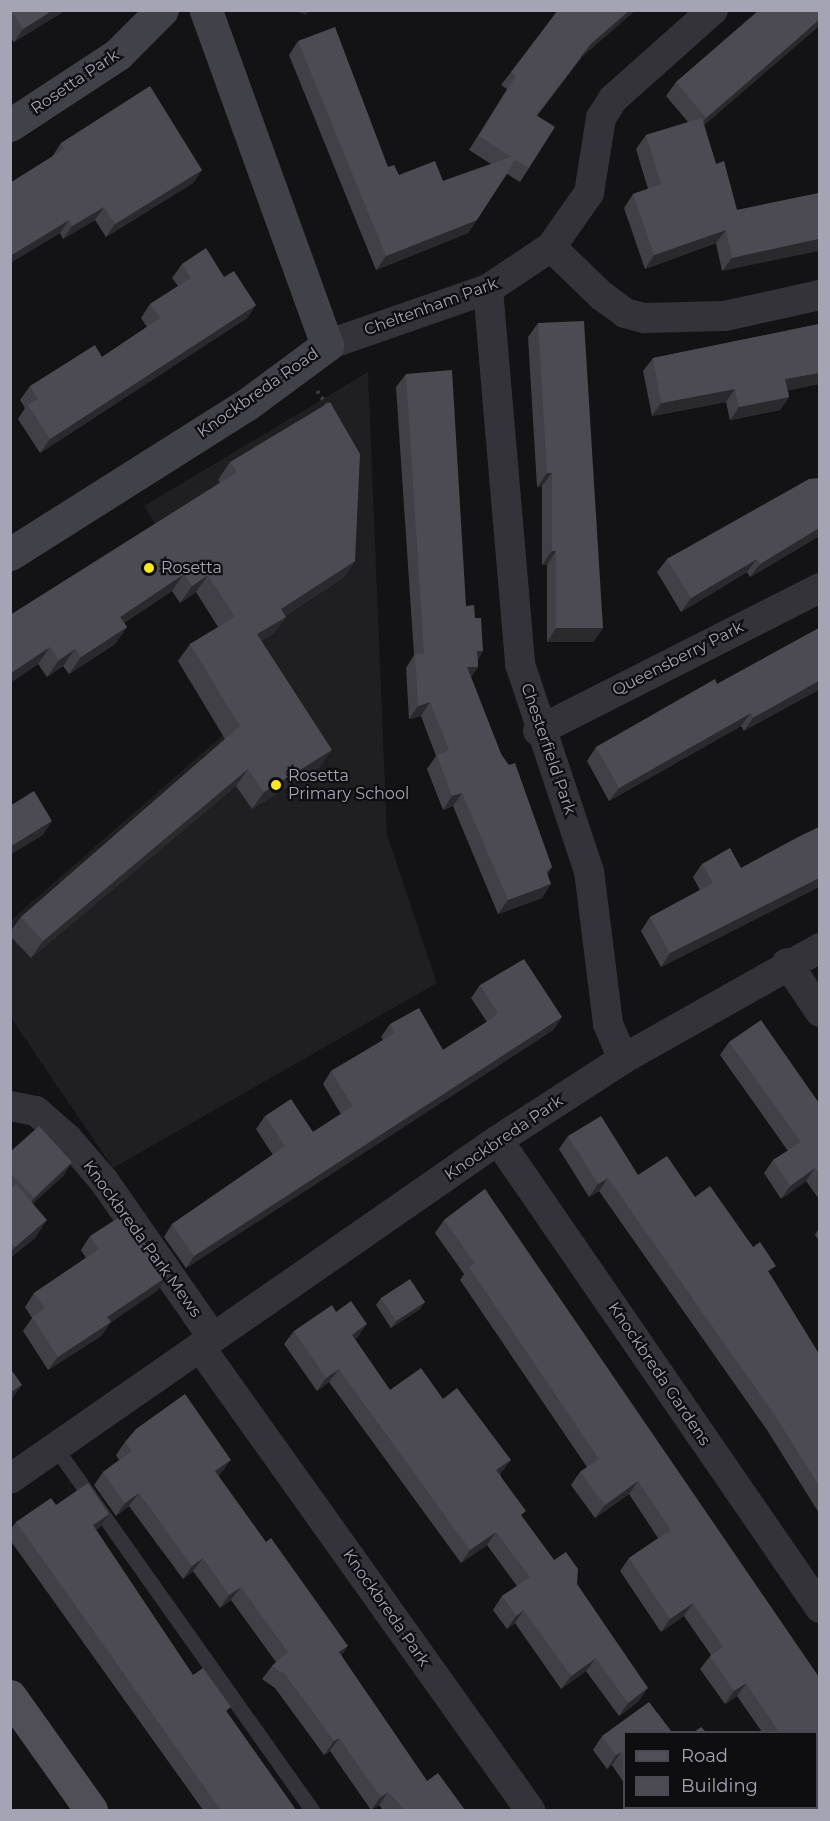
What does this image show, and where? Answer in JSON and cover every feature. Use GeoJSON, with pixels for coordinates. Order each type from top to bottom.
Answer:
{"type":"FeatureCollection","features":[{"type":"Feature","properties":{"kind":"main road"},"geometry":{"type":"LineString","coordinates":[[10,1696],[91,1810]]}},
{"type":"Feature","properties":{"kind":"street","name":"Rosetta Park"},"geometry":{"type":"LineString","coordinates":[[10,125],[118,54],[162,10]]}},
{"type":"Feature","properties":{"kind":"street","name":"Knockbreda Road"},"geometry":{"type":"LineString","coordinates":[[10,554],[246,405],[327,345],[206,10]]}},
{"type":"Feature","properties":{"kind":"street","name":"Cheltenham Park"},"geometry":{"type":"LineString","coordinates":[[327,345],[488,289],[551,247],[589,193],[600,117],[613,99],[713,10]]}},
{"type":"Feature","properties":{"kind":"street"},"geometry":{"type":"LineString","coordinates":[[551,247],[602,296],[625,313],[644,318],[725,316],[819,295]]}},
{"type":"Feature","properties":{"kind":"street","name":"Chesterfield Park"},"geometry":{"type":"LineString","coordinates":[[488,289],[520,664],[538,731],[589,871],[608,1024],[623,1059]]}},
{"type":"Feature","properties":{"kind":"street","name":"Queensberry Park"},"geometry":{"type":"LineString","coordinates":[[538,731],[819,588]]}},
{"type":"Feature","properties":{"kind":"street","name":"Knockbreda Park"},"geometry":{"type":"LineString","coordinates":[[10,1479],[498,1140],[623,1059],[787,963],[819,948]]}},
{"type":"Feature","properties":{"kind":"street"},"geometry":{"type":"LineString","coordinates":[[787,963],[819,1012]]}},
{"type":"Feature","properties":{"kind":"street","name":"Knockbreda Park Mews"},"geometry":{"type":"LineString","coordinates":[[10,1106],[36,1111],[67,1138],[104,1181],[206,1342]]}},
{"type":"Feature","properties":{"kind":"street","name":"Knockbreda Gardens"},"geometry":{"type":"LineString","coordinates":[[498,1140],[819,1608]]}},
{"type":"Feature","properties":{"kind":"street","name":"Knockbreda Park"},"geometry":{"type":"LineString","coordinates":[[206,1342],[530,1810]]}},
{"type":"Feature","properties":{"kind":"lane"},"geometry":{"type":"LineString","coordinates":[[56,1447],[312,1810]]}},
{"type":"Feature","properties":{"kind":"shaded area","name":"Rosetta Primary School"},"geometry":{"type":"Polygon","coordinates":[[[368,372],[387,835],[437,983],[113,1168],[11,1018],[10,921],[223,735],[178,661],[223,634],[144,506],[368,372]]]}},
{"type":"Feature","properties":{"kind":"building"},"geometry":{"type":"Polygon","coordinates":[[[10,10],[53,10],[23,29],[13,13],[10,15],[10,10]]]}},
{"type":"Feature","properties":{"kind":"building"},"geometry":{"type":"Polygon","coordinates":[[[558,10],[630,10],[591,44],[536,115],[555,127],[529,168],[515,160],[477,220],[386,256],[298,41],[335,27],[388,167],[394,165],[399,175],[435,161],[443,181],[511,157],[479,136],[516,76],[511,72],[558,10]]]}},
{"type":"Feature","properties":{"kind":"building"},"geometry":{"type":"Polygon","coordinates":[[[759,10],[819,10],[819,20],[706,118],[676,82],[759,10]]]}},
{"type":"Feature","properties":{"kind":"building"},"geometry":{"type":"Polygon","coordinates":[[[150,86],[202,170],[115,224],[104,207],[72,226],[69,220],[10,256],[10,183],[64,149],[61,143],[150,86]]]}},
{"type":"Feature","properties":{"kind":"building"},"geometry":{"type":"Polygon","coordinates":[[[702,118],[716,164],[724,161],[737,210],[819,193],[819,239],[732,258],[726,230],[654,255],[633,194],[661,184],[646,135],[702,118]]]}},
{"type":"Feature","properties":{"kind":"building"},"geometry":{"type":"Polygon","coordinates":[[[206,248],[224,277],[234,271],[256,305],[50,439],[28,405],[38,399],[30,386],[95,345],[102,357],[160,318],[150,304],[191,278],[182,264],[206,248]]]}},
{"type":"Feature","properties":{"kind":"building"},"geometry":{"type":"Polygon","coordinates":[[[584,321],[603,628],[556,628],[556,551],[552,551],[552,473],[547,473],[538,323],[584,321]]]}},
{"type":"Feature","properties":{"kind":"building"},"geometry":{"type":"Polygon","coordinates":[[[819,324],[819,373],[785,379],[789,397],[739,407],[735,389],[661,403],[653,358],[819,324]]]}},
{"type":"Feature","properties":{"kind":"building"},"geometry":{"type":"Polygon","coordinates":[[[452,370],[466,606],[474,605],[475,618],[481,618],[483,651],[477,651],[478,667],[467,667],[501,754],[509,765],[515,763],[552,867],[546,870],[551,884],[508,900],[462,793],[452,796],[437,755],[449,750],[430,702],[418,706],[415,654],[424,654],[406,374],[452,370]]]}},
{"type":"Feature","properties":{"kind":"building"},"geometry":{"type":"Polygon","coordinates":[[[330,402],[360,454],[355,561],[281,609],[286,617],[257,634],[332,750],[264,792],[248,769],[43,941],[21,917],[240,726],[190,644],[235,617],[208,575],[192,586],[184,574],[120,617],[127,627],[81,657],[75,649],[59,660],[50,647],[10,674],[10,615],[237,472],[230,462],[330,402]]]}},
{"type":"Feature","properties":{"kind":"building"},"geometry":{"type":"Polygon","coordinates":[[[819,478],[819,528],[760,564],[757,559],[691,598],[667,559],[809,479],[819,478]]]}},
{"type":"Feature","properties":{"kind":"building"},"geometry":{"type":"Polygon","coordinates":[[[819,628],[819,681],[753,718],[751,713],[619,788],[596,747],[715,679],[717,684],[819,628]]]}},
{"type":"Feature","properties":{"kind":"building"},"geometry":{"type":"Polygon","coordinates":[[[34,791],[52,821],[10,847],[10,806],[34,791]]]}},
{"type":"Feature","properties":{"kind":"building"},"geometry":{"type":"Polygon","coordinates":[[[819,827],[819,878],[670,953],[650,917],[713,883],[702,864],[730,848],[741,868],[819,827]]]}},
{"type":"Feature","properties":{"kind":"building"},"geometry":{"type":"Polygon","coordinates":[[[524,959],[562,1017],[194,1256],[172,1224],[285,1146],[265,1116],[291,1099],[313,1132],[353,1106],[331,1071],[395,1033],[390,1024],[419,1008],[443,1050],[498,1013],[480,985],[524,959]]]}},
{"type":"Feature","properties":{"kind":"building"},"geometry":{"type":"Polygon","coordinates":[[[761,1020],[819,1103],[819,1173],[815,1168],[790,1186],[773,1160],[801,1142],[729,1042],[761,1020]]]}},
{"type":"Feature","properties":{"kind":"building"},"geometry":{"type":"Polygon","coordinates":[[[601,1116],[638,1175],[667,1156],[695,1197],[710,1186],[753,1247],[760,1242],[776,1266],[768,1271],[819,1354],[819,1486],[776,1417],[608,1178],[598,1184],[568,1136],[601,1116]]]}},
{"type":"Feature","properties":{"kind":"building"},"geometry":{"type":"Polygon","coordinates":[[[39,1126],[72,1162],[34,1198],[10,1172],[10,1152],[39,1126]]]}},
{"type":"Feature","properties":{"kind":"building"},"geometry":{"type":"Polygon","coordinates":[[[16,1184],[47,1220],[15,1247],[10,1241],[10,1189],[16,1184]]]}},
{"type":"Feature","properties":{"kind":"building"},"geometry":{"type":"Polygon","coordinates":[[[485,1189],[819,1677],[819,1746],[818,1731],[778,1731],[746,1683],[734,1691],[710,1656],[723,1647],[693,1603],[670,1619],[629,1558],[671,1530],[638,1481],[605,1505],[580,1472],[599,1459],[469,1267],[475,1263],[444,1220],[485,1189]]]}},
{"type":"Feature","properties":{"kind":"building"},"geometry":{"type":"Polygon","coordinates":[[[124,1214],[168,1276],[107,1317],[111,1322],[58,1357],[32,1317],[45,1308],[34,1293],[99,1249],[90,1236],[124,1214]]]}},
{"type":"Feature","properties":{"kind":"building"},"geometry":{"type":"Polygon","coordinates":[[[410,1279],[425,1302],[396,1321],[381,1298],[410,1279]]]}},
{"type":"Feature","properties":{"kind":"building"},"geometry":{"type":"Polygon","coordinates":[[[351,1301],[367,1324],[352,1335],[390,1390],[421,1368],[443,1399],[457,1388],[511,1460],[496,1470],[526,1511],[521,1515],[554,1560],[566,1552],[578,1569],[577,1584],[648,1688],[628,1703],[596,1658],[571,1676],[524,1610],[516,1616],[502,1596],[530,1577],[496,1532],[470,1550],[339,1369],[326,1378],[294,1331],[332,1305],[336,1312],[351,1301]]]}},
{"type":"Feature","properties":{"kind":"building"},"geometry":{"type":"Polygon","coordinates":[[[10,1368],[22,1385],[10,1393],[10,1368]]]}},
{"type":"Feature","properties":{"kind":"building"},"geometry":{"type":"Polygon","coordinates":[[[185,1394],[231,1460],[215,1471],[266,1542],[271,1538],[348,1646],[339,1652],[427,1781],[438,1773],[465,1810],[405,1810],[388,1792],[381,1797],[339,1738],[334,1741],[285,1674],[272,1666],[288,1652],[241,1587],[229,1595],[203,1558],[192,1566],[139,1493],[125,1503],[103,1472],[132,1451],[125,1442],[136,1429],[185,1394]]]}},
{"type":"Feature","properties":{"kind":"building"},"geometry":{"type":"Polygon","coordinates":[[[88,1483],[109,1514],[93,1525],[193,1675],[203,1668],[231,1707],[226,1711],[296,1810],[221,1810],[16,1522],[51,1498],[56,1505],[88,1483]]]}},
{"type":"Feature","properties":{"kind":"building"},"geometry":{"type":"Polygon","coordinates":[[[649,1702],[671,1731],[623,1731],[623,1755],[621,1752],[616,1755],[602,1736],[649,1702]]]}},
{"type":"Feature","properties":{"kind":"building"},"geometry":{"type":"Polygon","coordinates":[[[654,1809],[680,1809],[678,1810],[654,1809]]]}},
{"type":"Feature","properties":{"kind":"place","name":"Rosetta"},"geometry":{"type":"Point","coordinates":[149,568]}},
{"type":"Feature","properties":{"kind":"place","name":"Rosetta Primary School"},"geometry":{"type":"Point","coordinates":[276,785]}}]}
